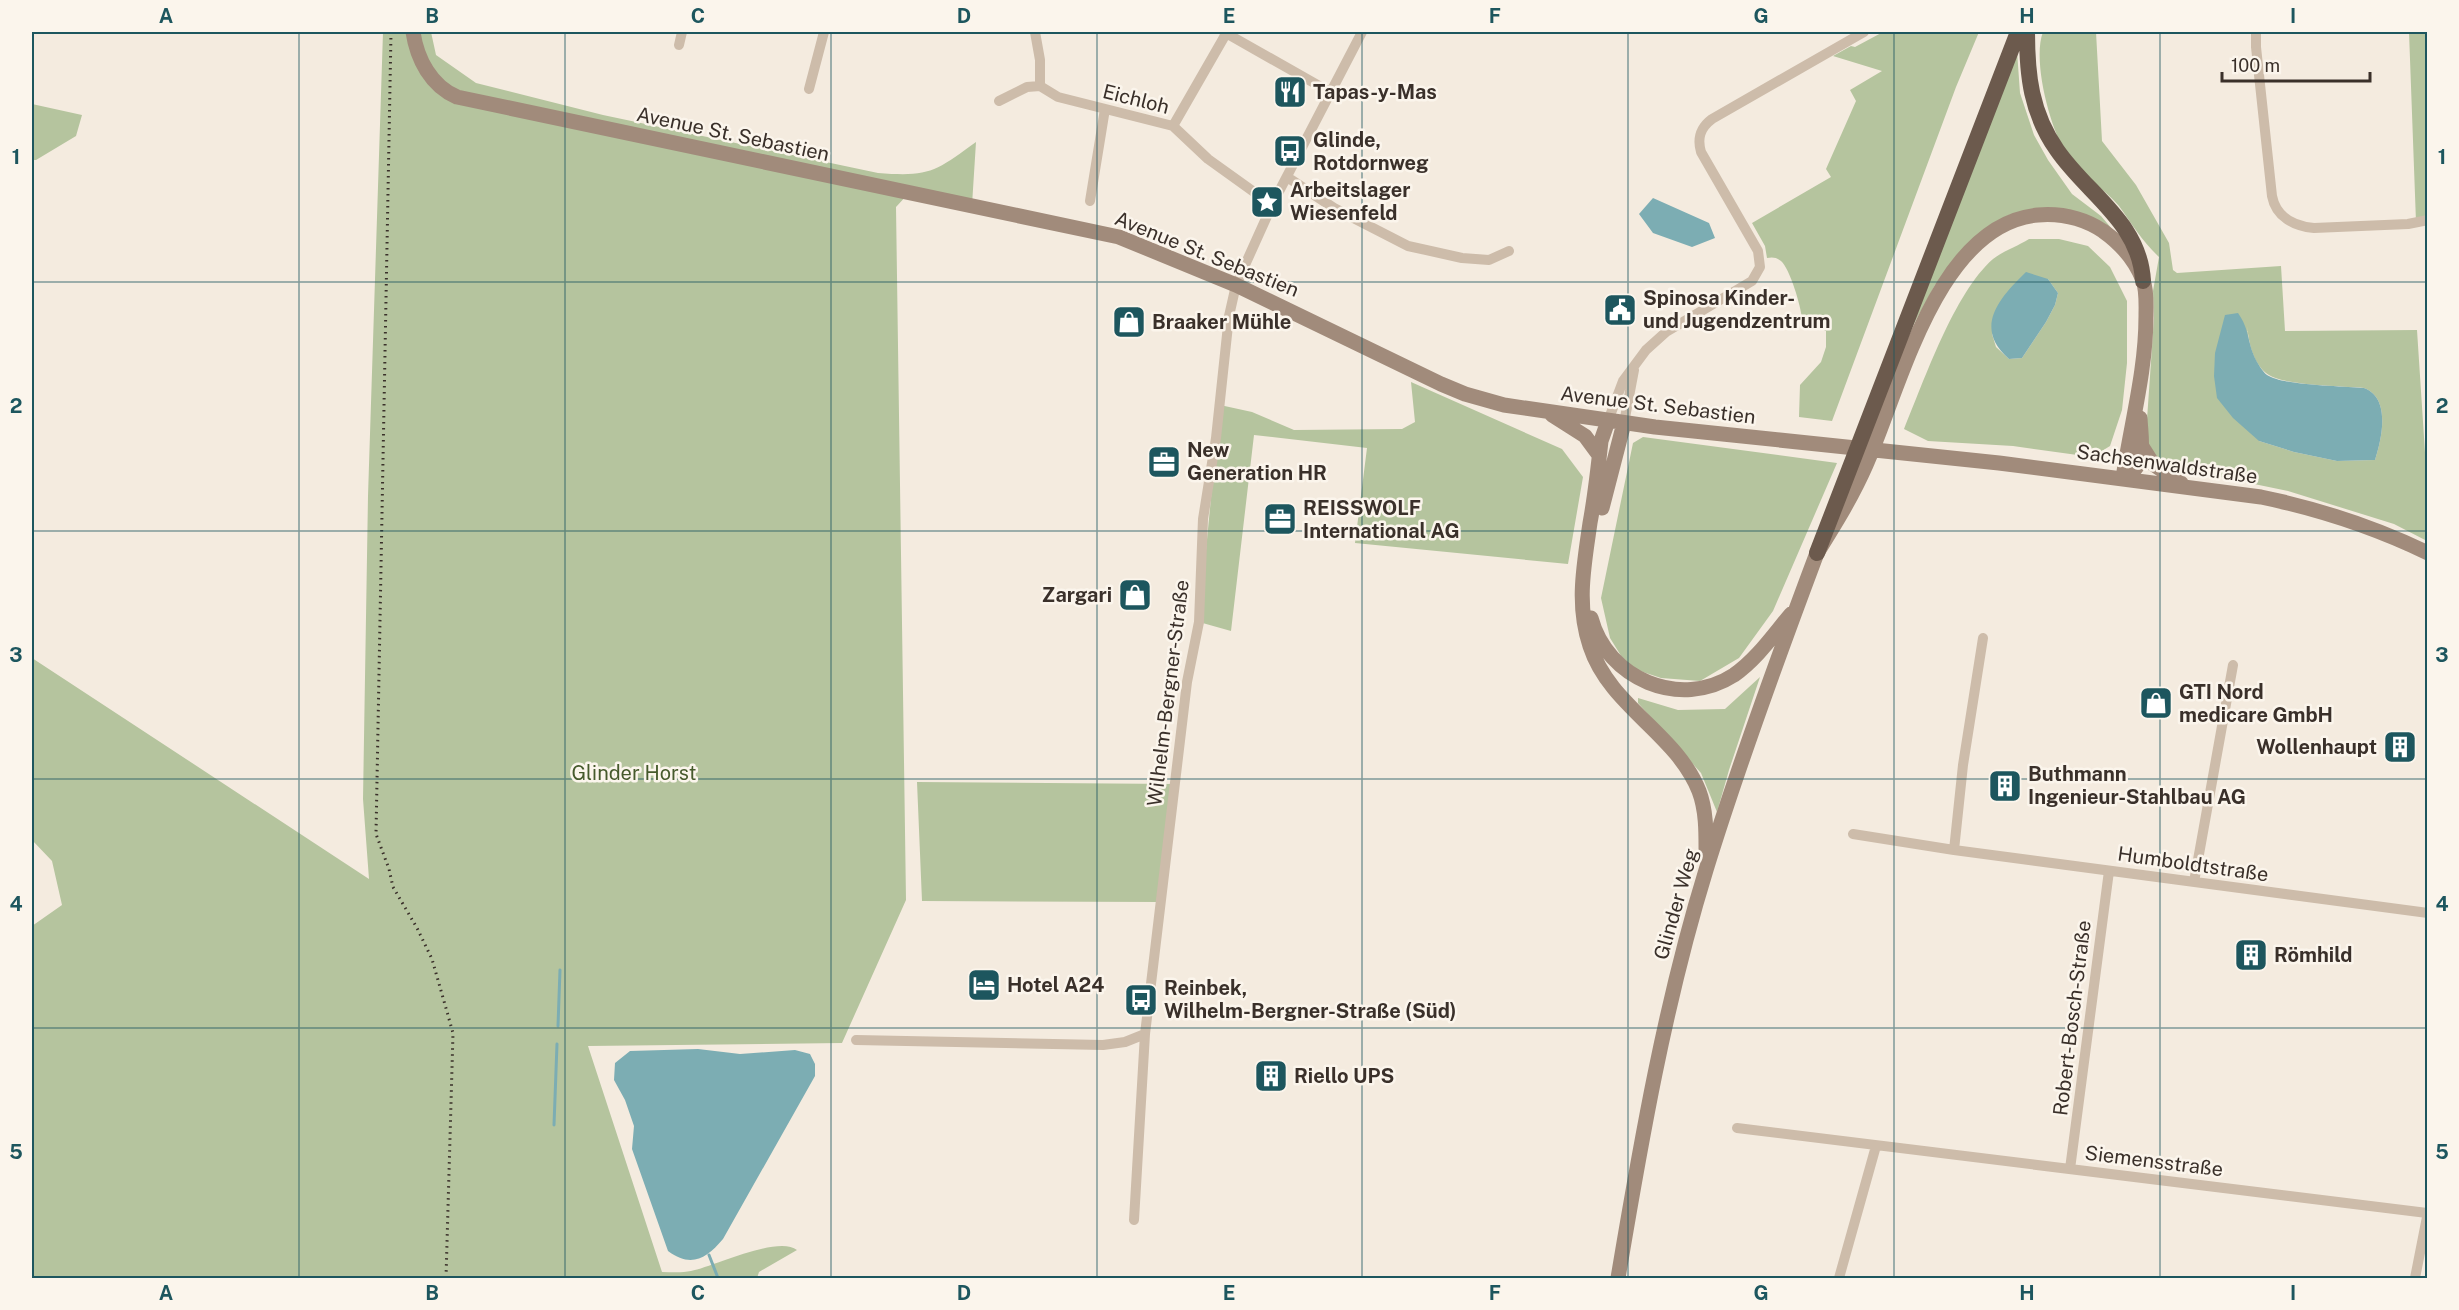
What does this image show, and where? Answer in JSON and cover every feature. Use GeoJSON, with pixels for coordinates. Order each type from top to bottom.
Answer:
{"type":"FeatureCollection","features":[{"type":"Feature","properties":{"kind":"highway"},"geometry":{"type":"LineString","coordinates":[[1817,553],[2018,32]]}},
{"type":"Feature","properties":{"kind":"highway"},"geometry":{"type":"LineString","coordinates":[[2027,32],[2029,82],[2040,121],[2062,156],[2127,230],[2139,255],[2143,281]]}},
{"type":"Feature","properties":{"kind":"main road","name":"Avenue St. Sebastien"},"geometry":{"type":"LineString","coordinates":[[413,32],[418,53],[429,73],[445,92],[457,97],[1097,232],[1142,246],[1236,285],[1457,391],[1504,405],[1616,422],[1892,452]]}},
{"type":"Feature","properties":{"kind":"main road","name":"Glinder Weg"},"geometry":{"type":"LineString","coordinates":[[1618,1278],[1645,1118],[1678,975],[1706,871],[1817,553],[1847,506],[1867,464],[1906,360],[1927,315],[1956,268],[1986,236],[2018,218],[2034,215],[2064,215],[2092,225],[2120,246],[2143,281]]}},
{"type":"Feature","properties":{"kind":"main road"},"geometry":{"type":"LineString","coordinates":[[2123,478],[2139,397],[2146,330],[2143,281]]}},
{"type":"Feature","properties":{"kind":"main road"},"geometry":{"type":"LineString","coordinates":[[2123,478],[2137,469],[2141,460],[2139,397]]}},
{"type":"Feature","properties":{"kind":"main road"},"geometry":{"type":"LineString","coordinates":[[1547,412],[1585,436],[1599,455]]}},
{"type":"Feature","properties":{"kind":"main road"},"geometry":{"type":"LineString","coordinates":[[1616,422],[1601,441],[1583,577],[1582,615],[1596,662],[1615,692],[1670,748],[1692,778],[1702,802],[1706,871]]}},
{"type":"Feature","properties":{"kind":"main road"},"geometry":{"type":"LineString","coordinates":[[1616,422],[1617,442],[1597,530],[1588,584],[1593,627],[1616,662],[1639,679],[1664,688],[1696,690],[1711,686],[1734,675],[1748,664],[1797,607]]}},
{"type":"Feature","properties":{"kind":"main road"},"geometry":{"type":"LineString","coordinates":[[2141,445],[2153,464],[2186,487]]}},
{"type":"Feature","properties":{"kind":"main road","name":"Sachsenwaldstraße"},"geometry":{"type":"LineString","coordinates":[[1892,452],[2123,478],[2298,505],[2345,519],[2427,553]]}},
{"type":"Feature","properties":{"kind":"street"},"geometry":{"type":"LineString","coordinates":[[679,45],[682,32]]}},
{"type":"Feature","properties":{"kind":"street"},"geometry":{"type":"LineString","coordinates":[[809,89],[824,32]]}},
{"type":"Feature","properties":{"kind":"street"},"geometry":{"type":"LineString","coordinates":[[999,101],[1027,87],[1040,86],[1041,60],[1035,32]]}},
{"type":"Feature","properties":{"kind":"street"},"geometry":{"type":"LineString","coordinates":[[1173,126],[1226,32],[1330,92]]}},
{"type":"Feature","properties":{"kind":"street","name":"Wilhelm-Bergner-Straße"},"geometry":{"type":"LineString","coordinates":[[1134,1220],[1145,1034],[1187,682],[1199,622],[1205,503],[1216,438],[1229,316],[1236,285],[1272,205],[1362,32]]}},
{"type":"Feature","properties":{"kind":"street"},"geometry":{"type":"LineString","coordinates":[[1616,422],[1633,375],[1645,351],[1666,332],[1750,283],[1760,267],[1757,249],[1701,152],[1699,139],[1704,126],[1712,119],[1864,32]]}},
{"type":"Feature","properties":{"kind":"street"},"geometry":{"type":"LineString","coordinates":[[2256,32],[2272,196],[2278,211],[2300,226],[2314,228],[2409,224],[2427,220]]}},
{"type":"Feature","properties":{"kind":"street","name":"Eichloh"},"geometry":{"type":"LineString","coordinates":[[1040,86],[1058,97],[1173,126],[1208,159],[1272,205]]}},
{"type":"Feature","properties":{"kind":"street"},"geometry":{"type":"LineString","coordinates":[[1090,201],[1105,109]]}},
{"type":"Feature","properties":{"kind":"street"},"geometry":{"type":"LineString","coordinates":[[1287,177],[1334,208],[1408,246],[1462,258],[1489,260],[1509,251]]}},
{"type":"Feature","properties":{"kind":"street"},"geometry":{"type":"LineString","coordinates":[[1954,850],[1963,765],[1983,638]]}},
{"type":"Feature","properties":{"kind":"street"},"geometry":{"type":"LineString","coordinates":[[2194,882],[2233,665]]}},
{"type":"Feature","properties":{"kind":"street","name":"Humboldtstraße"},"geometry":{"type":"LineString","coordinates":[[1853,834],[1954,850],[2427,913]]}},
{"type":"Feature","properties":{"kind":"street","name":"Robert-Bosch-Straße"},"geometry":{"type":"LineString","coordinates":[[2070,1169],[2109,871]]}},
{"type":"Feature","properties":{"kind":"street"},"geometry":{"type":"LineString","coordinates":[[856,1040],[1103,1045],[1125,1042],[1145,1034]]}},
{"type":"Feature","properties":{"kind":"street","name":"Siemensstraße"},"geometry":{"type":"LineString","coordinates":[[1737,1128],[2427,1213]]}},
{"type":"Feature","properties":{"kind":"street"},"geometry":{"type":"LineString","coordinates":[[1839,1278],[1876,1146]]}},
{"type":"Feature","properties":{"kind":"street"},"geometry":{"type":"LineString","coordinates":[[2415,1278],[2427,1213]]}},
{"type":"Feature","properties":{"kind":"green space","name":"Glinder Horst"},"geometry":{"type":"Polygon","coordinates":[[[383,32],[431,32],[436,55],[476,83],[603,115],[878,173],[909,174],[931,170],[951,160],[976,142],[972,205],[908,194],[896,207],[906,900],[842,1043],[588,1046],[662,1272],[691,1271],[745,1253],[776,1246],[788,1246],[797,1250],[759,1272],[757,1278],[32,1278],[32,926],[62,905],[52,861],[32,840],[32,658],[369,879],[363,799],[368,496],[383,32]]]}},
{"type":"Feature","properties":{"kind":"green space"},"geometry":{"type":"Polygon","coordinates":[[[1883,32],[1979,32],[1956,87],[1832,421],[1799,417],[1800,385],[1821,362],[1826,347],[1826,331],[1802,319],[1788,272],[1779,260],[1767,258],[1765,246],[1752,223],[1831,177],[1826,169],[1856,101],[1850,90],[1882,71],[1833,56],[1883,32]]]}},
{"type":"Feature","properties":{"kind":"green space"},"geometry":{"type":"Polygon","coordinates":[[[2043,32],[2096,32],[2102,141],[2136,185],[2169,243],[2173,270],[2177,273],[2281,266],[2285,331],[2417,330],[2427,483],[2427,541],[2394,524],[2288,491],[2167,466],[2150,452],[2146,434],[2154,318],[2153,291],[2159,257],[2142,239],[2119,206],[2078,169],[2067,155],[2055,129],[2044,94],[2040,44],[2043,32]],[[2247,326],[2259,441],[2294,452],[2337,461],[2375,460],[2382,420],[2378,400],[2373,393],[2364,388],[2285,381],[2266,373],[2257,363],[2252,351],[2247,326]]]}},
{"type":"Feature","properties":{"kind":"green space"},"geometry":{"type":"Polygon","coordinates":[[[2409,32],[2428,32],[2427,220],[2416,222],[2409,32]]]}},
{"type":"Feature","properties":{"kind":"green space"},"geometry":{"type":"Polygon","coordinates":[[[2017,51],[2020,93],[2034,135],[2072,194],[2101,216],[2124,243],[2036,209],[2009,215],[1990,225],[1935,285],[1903,344],[2017,51]]]}},
{"type":"Feature","properties":{"kind":"green space"},"geometry":{"type":"Polygon","coordinates":[[[32,104],[82,115],[76,136],[36,160],[32,160],[32,104]]]}},
{"type":"Feature","properties":{"kind":"green space"},"geometry":{"type":"Polygon","coordinates":[[[2029,239],[2059,239],[2088,246],[2110,267],[2127,301],[2127,363],[2122,410],[2110,446],[2092,457],[2013,446],[1928,441],[1904,429],[1941,339],[1965,293],[1993,259],[2029,239]],[[2048,279],[1992,334],[1996,347],[2009,359],[2022,358],[2046,322],[2055,305],[2058,293],[2048,279]]]}},
{"type":"Feature","properties":{"kind":"green space"},"geometry":{"type":"Polygon","coordinates":[[[1411,382],[1562,449],[1583,477],[1568,564],[1355,543],[1367,448],[1254,435],[1231,631],[1199,622],[1220,405],[1252,412],[1294,430],[1402,429],[1415,422],[1411,382]]]}},
{"type":"Feature","properties":{"kind":"green space"},"geometry":{"type":"Polygon","coordinates":[[[1643,437],[1837,463],[1773,611],[1739,658],[1700,681],[1661,678],[1628,667],[1610,638],[1601,598],[1633,443],[1643,437]]]}},
{"type":"Feature","properties":{"kind":"green space"},"geometry":{"type":"Polygon","coordinates":[[[1760,677],[1717,812],[1701,773],[1638,703],[1638,698],[1678,710],[1725,709],[1760,677]]]}},
{"type":"Feature","properties":{"kind":"green space"},"geometry":{"type":"Polygon","coordinates":[[[917,782],[1176,784],[1161,902],[922,901],[917,782]]]}},
{"type":"Feature","properties":{"kind":"water"},"geometry":{"type":"Polygon","coordinates":[[[1653,198],[1709,223],[1715,238],[1692,247],[1653,233],[1639,214],[1653,198]]]}},
{"type":"Feature","properties":{"kind":"water"},"geometry":{"type":"Polygon","coordinates":[[[2026,272],[2048,279],[2058,293],[2055,305],[2046,322],[2022,358],[2009,359],[1998,347],[1991,325],[1999,303],[2026,272]]]}},
{"type":"Feature","properties":{"kind":"water"},"geometry":{"type":"Polygon","coordinates":[[[2238,313],[2245,325],[2256,360],[2267,375],[2275,379],[2299,383],[2364,388],[2373,393],[2381,409],[2382,420],[2375,460],[2337,461],[2294,452],[2259,441],[2233,418],[2217,398],[2214,376],[2215,353],[2225,315],[2238,313]]]}},
{"type":"Feature","properties":{"kind":"water"},"geometry":{"type":"Polygon","coordinates":[[[698,1049],[740,1054],[795,1050],[810,1054],[815,1064],[815,1076],[723,1239],[704,1256],[691,1260],[668,1251],[632,1149],[634,1126],[625,1100],[614,1080],[615,1063],[630,1051],[698,1049]]]}},
{"type":"Feature","properties":{"kind":"waterway"},"geometry":{"type":"LineString","coordinates":[[558,1026],[560,970]]}},
{"type":"Feature","properties":{"kind":"waterway"},"geometry":{"type":"LineString","coordinates":[[554,1125],[557,1044]]}},
{"type":"Feature","properties":{"kind":"waterway"},"geometry":{"type":"LineString","coordinates":[[709,1255],[718,1278]]}},
{"type":"Feature","properties":{"kind":"railway"},"geometry":{"type":"LineString","coordinates":[[391,32],[376,834],[393,887],[432,959],[453,1033],[446,1278]]}},
{"type":"Feature","properties":{"kind":"place","name":"Tapas-y-Mas"},"geometry":{"type":"Point","coordinates":[1290,92]}},
{"type":"Feature","properties":{"kind":"place","name":"Glinde, Rotdornweg"},"geometry":{"type":"Point","coordinates":[1290,151]}},
{"type":"Feature","properties":{"kind":"place","name":"Arbeitslager Wiesenfeld"},"geometry":{"type":"Point","coordinates":[1267,202]}},
{"type":"Feature","properties":{"kind":"place","name":"Spinosa Kinder- und Jugendzentrum"},"geometry":{"type":"Point","coordinates":[1620,310]}},
{"type":"Feature","properties":{"kind":"place","name":"Braaker Mühle"},"geometry":{"type":"Point","coordinates":[1129,322]}},
{"type":"Feature","properties":{"kind":"place","name":"New Generation HR"},"geometry":{"type":"Point","coordinates":[1164,462]}},
{"type":"Feature","properties":{"kind":"place","name":"REISSWOLF International AG"},"geometry":{"type":"Point","coordinates":[1280,519]}},
{"type":"Feature","properties":{"kind":"place","name":"Zargari"},"geometry":{"type":"Point","coordinates":[1135,595]}},
{"type":"Feature","properties":{"kind":"place","name":"GTI Nord medicare GmbH"},"geometry":{"type":"Point","coordinates":[2156,703]}},
{"type":"Feature","properties":{"kind":"place","name":"Wollenhaupt"},"geometry":{"type":"Point","coordinates":[2400,747]}},
{"type":"Feature","properties":{"kind":"place","name":"Buthmann Ingenieur-Stahlbau AG"},"geometry":{"type":"Point","coordinates":[2005,786]}},
{"type":"Feature","properties":{"kind":"place","name":"Römhild"},"geometry":{"type":"Point","coordinates":[2251,955]}},
{"type":"Feature","properties":{"kind":"place","name":"Hotel A24"},"geometry":{"type":"Point","coordinates":[984,985]}},
{"type":"Feature","properties":{"kind":"place","name":"Reinbek, Wilhelm-Bergner-Straße (Süd)"},"geometry":{"type":"Point","coordinates":[1141,1000]}},
{"type":"Feature","properties":{"kind":"place","name":"Riello UPS"},"geometry":{"type":"Point","coordinates":[1271,1076]}}]}
